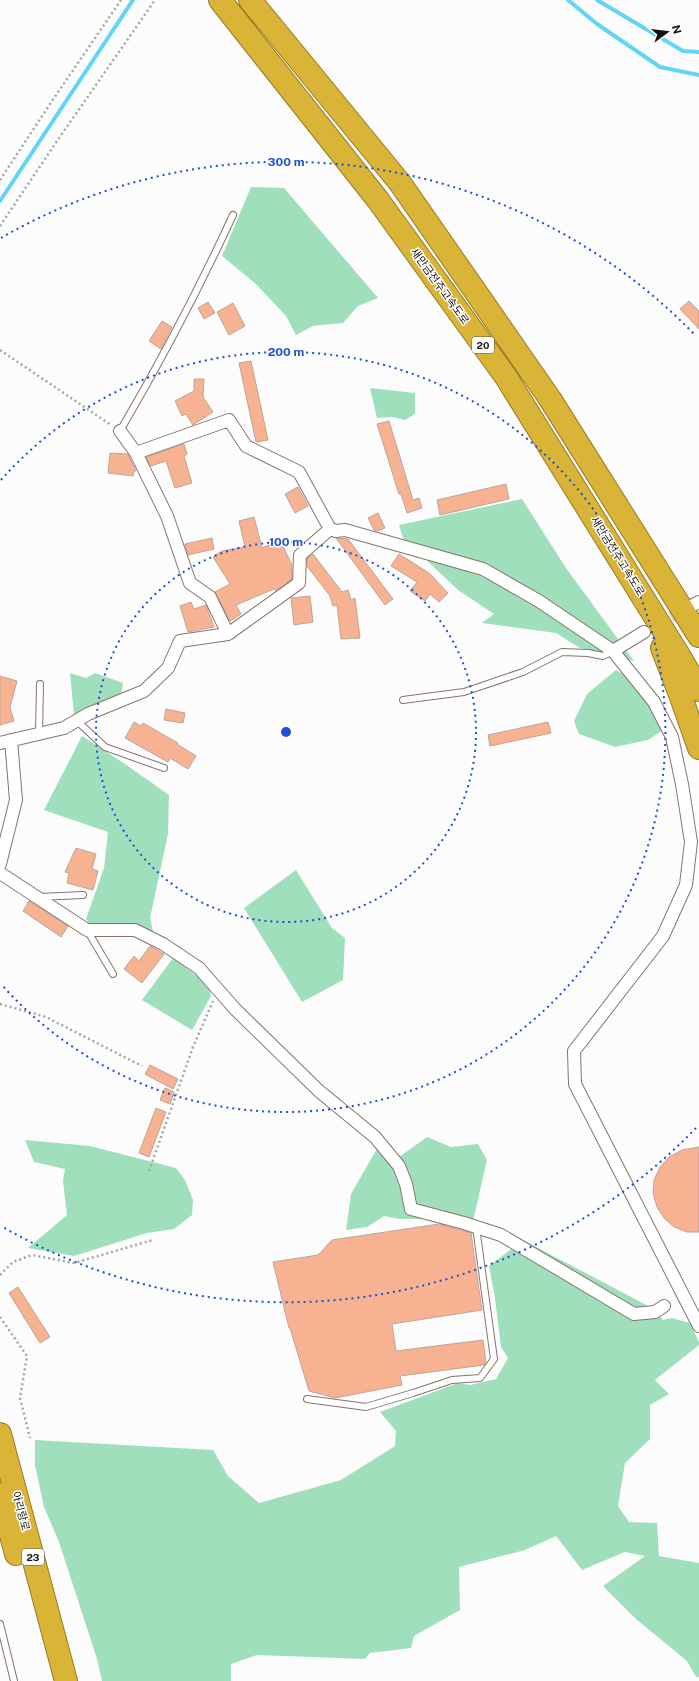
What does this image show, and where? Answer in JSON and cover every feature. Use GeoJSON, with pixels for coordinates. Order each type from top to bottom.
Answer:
{"type":"FeatureCollection","features":[{"type":"Feature","properties":{"kind":"highway","name":"새만금전주고속도로"},"geometry":{"type":"LineString","coordinates":[[220,0],[378,200],[506,377],[699,690]]}},
{"type":"Feature","properties":{"kind":"highway","name":"20"},"geometry":{"type":"LineString","coordinates":[[253,4],[400,184],[550,399],[699,636]]}},
{"type":"Feature","properties":{"kind":"highway"},"geometry":{"type":"LineString","coordinates":[[640,593],[681,697],[699,748]]}},
{"type":"Feature","properties":{"kind":"highway","name":"아리랑로"},"geometry":{"type":"LineString","coordinates":[[0,1434],[66,1681]]}},
{"type":"Feature","properties":{"kind":"highway","name":"아리랑로"},"geometry":{"type":"LineString","coordinates":[[0,1494],[51,1681]]}},
{"type":"Feature","properties":{"kind":"street"},"geometry":{"type":"LineString","coordinates":[[136,453],[229,420],[246,446],[299,472],[330,529],[336,531],[345,530],[482,569],[539,601],[613,651],[654,702],[672,737],[682,784],[691,842],[686,885],[663,936],[574,1050],[576,1084],[699,1326]]}},
{"type":"Feature","properties":{"kind":"street"},"geometry":{"type":"LineString","coordinates":[[120,431],[136,453],[167,516],[190,584],[210,597],[228,634]]}},
{"type":"Feature","properties":{"kind":"street"},"geometry":{"type":"LineString","coordinates":[[0,864],[16,800],[6,742],[64,728],[77,720],[144,691],[168,668],[180,642],[228,634],[299,583],[300,555],[330,529]]}},
{"type":"Feature","properties":{"kind":"street"},"geometry":{"type":"LineString","coordinates":[[613,651],[644,632]]}},
{"type":"Feature","properties":{"kind":"street"},"geometry":{"type":"LineString","coordinates":[[0,874],[38,897],[87,930],[135,930],[163,944],[199,968],[235,1008],[319,1091],[375,1138],[399,1166],[406,1184],[411,1209],[501,1235],[634,1314],[655,1312],[664,1306]]}},
{"type":"Feature","properties":{"kind":"lane"},"geometry":{"type":"LineString","coordinates":[[120,431],[184,316],[233,215]]}},
{"type":"Feature","properties":{"kind":"lane"},"geometry":{"type":"LineString","coordinates":[[403,700],[464,692],[523,672],[562,652],[588,653],[603,656],[613,651]]}},
{"type":"Feature","properties":{"kind":"lane"},"geometry":{"type":"LineString","coordinates":[[39,734],[40,684]]}},
{"type":"Feature","properties":{"kind":"lane"},"geometry":{"type":"LineString","coordinates":[[77,720],[104,746],[164,768]]}},
{"type":"Feature","properties":{"kind":"lane"},"geometry":{"type":"LineString","coordinates":[[38,897],[83,895]]}},
{"type":"Feature","properties":{"kind":"lane"},"geometry":{"type":"LineString","coordinates":[[87,930],[113,974]]}},
{"type":"Feature","properties":{"kind":"lane"},"geometry":{"type":"LineString","coordinates":[[308,1399],[366,1407],[452,1380],[480,1378],[494,1359],[476,1227]]}},
{"type":"Feature","properties":{"kind":"lane"},"geometry":{"type":"LineString","coordinates":[[0,1624],[14,1681]]}},
{"type":"Feature","properties":{"kind":"path"},"geometry":{"type":"LineString","coordinates":[[0,180],[52,100],[121,0]]}},
{"type":"Feature","properties":{"kind":"path"},"geometry":{"type":"LineString","coordinates":[[0,226],[155,0]]}},
{"type":"Feature","properties":{"kind":"path"},"geometry":{"type":"LineString","coordinates":[[0,350],[120,431]]}},
{"type":"Feature","properties":{"kind":"path"},"geometry":{"type":"LineString","coordinates":[[149,1171],[193,1047],[218,990]]}},
{"type":"Feature","properties":{"kind":"path"},"geometry":{"type":"LineString","coordinates":[[0,1004],[46,1017],[142,1066]]}},
{"type":"Feature","properties":{"kind":"path"},"geometry":{"type":"LineString","coordinates":[[0,1275],[13,1262],[32,1255],[74,1263],[153,1240]]}},
{"type":"Feature","properties":{"kind":"path"},"geometry":{"type":"LineString","coordinates":[[0,1317],[27,1356],[20,1398],[30,1438]]}},
{"type":"Feature","properties":{"kind":"green space"},"geometry":{"type":"Polygon","coordinates":[[[251,187],[284,188],[378,298],[358,306],[343,323],[313,326],[296,335],[286,316],[256,284],[222,256],[251,187]]]}},
{"type":"Feature","properties":{"kind":"green space"},"geometry":{"type":"Polygon","coordinates":[[[370,388],[415,393],[415,414],[405,420],[393,417],[377,418],[370,388]]]}},
{"type":"Feature","properties":{"kind":"green space"},"geometry":{"type":"Polygon","coordinates":[[[522,499],[566,568],[634,661],[580,648],[556,633],[482,623],[494,614],[458,590],[403,538],[399,525],[522,499]]]}},
{"type":"Feature","properties":{"kind":"green space"},"geometry":{"type":"Polygon","coordinates":[[[616,670],[638,688],[650,704],[665,729],[648,740],[615,747],[579,734],[574,721],[587,694],[616,670]]]}},
{"type":"Feature","properties":{"kind":"green space"},"geometry":{"type":"Polygon","coordinates":[[[70,673],[86,678],[95,673],[123,683],[121,695],[74,715],[70,673]]]}},
{"type":"Feature","properties":{"kind":"green space"},"geometry":{"type":"Polygon","coordinates":[[[82,736],[169,795],[168,834],[150,918],[153,931],[130,925],[90,925],[86,919],[104,868],[108,832],[44,810],[82,736]]]}},
{"type":"Feature","properties":{"kind":"green space"},"geometry":{"type":"Polygon","coordinates":[[[296,870],[332,928],[345,938],[343,980],[302,1002],[244,908],[296,870]]]}},
{"type":"Feature","properties":{"kind":"green space"},"geometry":{"type":"Polygon","coordinates":[[[173,958],[209,985],[211,996],[192,1030],[142,1000],[173,958]]]}},
{"type":"Feature","properties":{"kind":"green space"},"geometry":{"type":"Polygon","coordinates":[[[427,1137],[451,1147],[478,1144],[487,1160],[471,1230],[426,1219],[400,1219],[384,1216],[367,1227],[346,1230],[351,1194],[378,1147],[399,1157],[427,1137]]]}},
{"type":"Feature","properties":{"kind":"green space"},"geometry":{"type":"Polygon","coordinates":[[[25,1140],[90,1146],[176,1168],[185,1180],[193,1200],[192,1215],[174,1229],[147,1233],[74,1256],[28,1248],[67,1215],[63,1181],[65,1169],[34,1162],[25,1140]]]}},
{"type":"Feature","properties":{"kind":"green space"},"geometry":{"type":"Polygon","coordinates":[[[523,1240],[652,1308],[663,1320],[672,1318],[690,1323],[699,1342],[699,1345],[655,1380],[669,1394],[650,1405],[650,1439],[625,1463],[618,1506],[629,1522],[657,1523],[659,1556],[699,1563],[699,1677],[696,1677],[687,1661],[636,1619],[603,1586],[645,1556],[625,1552],[582,1570],[556,1536],[525,1550],[459,1567],[460,1610],[414,1636],[411,1648],[370,1653],[365,1659],[257,1655],[231,1664],[231,1681],[102,1681],[97,1659],[59,1542],[44,1507],[35,1465],[35,1440],[213,1450],[228,1476],[259,1503],[341,1480],[395,1446],[396,1431],[380,1412],[458,1383],[470,1385],[496,1379],[508,1358],[501,1347],[495,1298],[489,1266],[523,1240]]]}},
{"type":"Feature","properties":{"kind":"building"},"geometry":{"type":"Polygon","coordinates":[[[689,301],[699,311],[699,329],[680,309],[689,301]]]}},
{"type":"Feature","properties":{"kind":"building"},"geometry":{"type":"Polygon","coordinates":[[[208,302],[215,313],[204,319],[198,308],[208,302]]]}},
{"type":"Feature","properties":{"kind":"building"},"geometry":{"type":"Polygon","coordinates":[[[233,303],[245,326],[229,335],[217,312],[233,303]]]}},
{"type":"Feature","properties":{"kind":"building"},"geometry":{"type":"Polygon","coordinates":[[[162,321],[172,327],[161,349],[149,341],[162,321]]]}},
{"type":"Feature","properties":{"kind":"building"},"geometry":{"type":"Polygon","coordinates":[[[251,361],[268,440],[256,442],[239,363],[251,361]]]}},
{"type":"Feature","properties":{"kind":"building"},"geometry":{"type":"Polygon","coordinates":[[[194,379],[204,379],[203,397],[213,412],[193,425],[186,414],[182,416],[175,401],[194,391],[194,379]]]}},
{"type":"Feature","properties":{"kind":"building"},"geometry":{"type":"Polygon","coordinates":[[[389,421],[413,500],[419,498],[422,508],[407,513],[401,494],[399,494],[377,424],[389,421]]]}},
{"type":"Feature","properties":{"kind":"building"},"geometry":{"type":"Polygon","coordinates":[[[184,444],[187,454],[184,456],[192,483],[175,488],[166,461],[151,466],[146,457],[184,444]]]}},
{"type":"Feature","properties":{"kind":"building"},"geometry":{"type":"Polygon","coordinates":[[[110,453],[128,454],[136,471],[134,471],[133,476],[108,473],[110,453]]]}},
{"type":"Feature","properties":{"kind":"building"},"geometry":{"type":"Polygon","coordinates":[[[506,484],[509,499],[440,515],[437,500],[506,484]]]}},
{"type":"Feature","properties":{"kind":"building"},"geometry":{"type":"Polygon","coordinates":[[[298,487],[308,506],[295,513],[285,494],[298,487]]]}},
{"type":"Feature","properties":{"kind":"building"},"geometry":{"type":"Polygon","coordinates":[[[378,513],[385,528],[377,531],[374,530],[368,518],[378,513]]]}},
{"type":"Feature","properties":{"kind":"building"},"geometry":{"type":"Polygon","coordinates":[[[254,517],[262,548],[280,540],[292,565],[292,579],[276,591],[274,589],[236,605],[241,614],[230,621],[215,592],[230,584],[213,557],[222,551],[245,547],[239,521],[254,517]]]}},
{"type":"Feature","properties":{"kind":"building"},"geometry":{"type":"Polygon","coordinates":[[[212,538],[214,549],[188,555],[185,544],[212,538]]]}},
{"type":"Feature","properties":{"kind":"building"},"geometry":{"type":"Polygon","coordinates":[[[336,538],[348,539],[393,599],[385,605],[336,538]]]}},
{"type":"Feature","properties":{"kind":"building"},"geometry":{"type":"Polygon","coordinates":[[[313,554],[342,592],[348,590],[351,600],[355,598],[360,638],[341,639],[337,605],[333,606],[330,596],[307,566],[307,559],[313,554]]]}},
{"type":"Feature","properties":{"kind":"building"},"geometry":{"type":"Polygon","coordinates":[[[399,554],[429,573],[448,593],[439,602],[430,594],[425,601],[410,591],[417,582],[391,566],[399,554]]]}},
{"type":"Feature","properties":{"kind":"building"},"geometry":{"type":"Polygon","coordinates":[[[310,596],[313,622],[294,625],[291,598],[310,596]]]}},
{"type":"Feature","properties":{"kind":"building"},"geometry":{"type":"Polygon","coordinates":[[[191,602],[194,609],[206,605],[214,627],[188,632],[180,606],[191,602]]]}},
{"type":"Feature","properties":{"kind":"building"},"geometry":{"type":"Polygon","coordinates":[[[0,676],[17,681],[10,707],[14,721],[0,725],[0,676]]]}},
{"type":"Feature","properties":{"kind":"building"},"geometry":{"type":"Polygon","coordinates":[[[166,709],[185,713],[183,723],[164,720],[166,709]]]}},
{"type":"Feature","properties":{"kind":"building"},"geometry":{"type":"Polygon","coordinates":[[[134,722],[141,726],[143,723],[178,743],[177,744],[196,756],[188,769],[170,758],[168,762],[125,738],[134,722]]]}},
{"type":"Feature","properties":{"kind":"building"},"geometry":{"type":"Polygon","coordinates":[[[548,722],[551,733],[490,746],[488,735],[548,722]]]}},
{"type":"Feature","properties":{"kind":"building"},"geometry":{"type":"Polygon","coordinates":[[[76,848],[96,854],[92,869],[98,871],[93,890],[67,883],[69,873],[65,872],[76,848]]]}},
{"type":"Feature","properties":{"kind":"building"},"geometry":{"type":"Polygon","coordinates":[[[29,901],[68,926],[61,937],[23,911],[29,901]]]}},
{"type":"Feature","properties":{"kind":"building"},"geometry":{"type":"Polygon","coordinates":[[[150,946],[164,954],[142,983],[124,969],[134,956],[139,961],[150,946]]]}},
{"type":"Feature","properties":{"kind":"building"},"geometry":{"type":"Polygon","coordinates":[[[150,1065],[178,1079],[173,1089],[145,1074],[150,1065]]]}},
{"type":"Feature","properties":{"kind":"building"},"geometry":{"type":"Polygon","coordinates":[[[165,1088],[174,1092],[170,1104],[160,1100],[165,1088]]]}},
{"type":"Feature","properties":{"kind":"building"},"geometry":{"type":"Polygon","coordinates":[[[156,1108],[166,1112],[149,1157],[139,1153],[156,1108]]]}},
{"type":"Feature","properties":{"kind":"building"},"geometry":{"type":"Polygon","coordinates":[[[699,1147],[699,1232],[687,1232],[674,1227],[664,1218],[657,1207],[653,1193],[654,1180],[660,1167],[669,1157],[682,1150],[699,1147]]]}},
{"type":"Feature","properties":{"kind":"building"},"geometry":{"type":"Polygon","coordinates":[[[439,1224],[471,1233],[482,1310],[392,1324],[396,1351],[483,1340],[486,1363],[484,1365],[400,1376],[402,1385],[335,1398],[309,1391],[289,1328],[273,1262],[318,1255],[332,1240],[439,1224]]]}},
{"type":"Feature","properties":{"kind":"building"},"geometry":{"type":"Polygon","coordinates":[[[18,1287],[50,1337],[40,1343],[9,1293],[18,1287]]]}},
{"type":"Feature","properties":{"kind":"waterway"},"geometry":{"type":"LineString","coordinates":[[0,201],[133,0]]}},
{"type":"Feature","properties":{"kind":"waterway"},"geometry":{"type":"LineString","coordinates":[[568,0],[597,24],[660,67],[699,75]]}},
{"type":"Feature","properties":{"kind":"waterway"},"geometry":{"type":"LineString","coordinates":[[597,0],[683,51],[699,52]]}},
{"type":"Feature","properties":{"kind":"tunnel"},"geometry":{"type":"LineString","coordinates":[[655,626],[688,608]]}}]}
